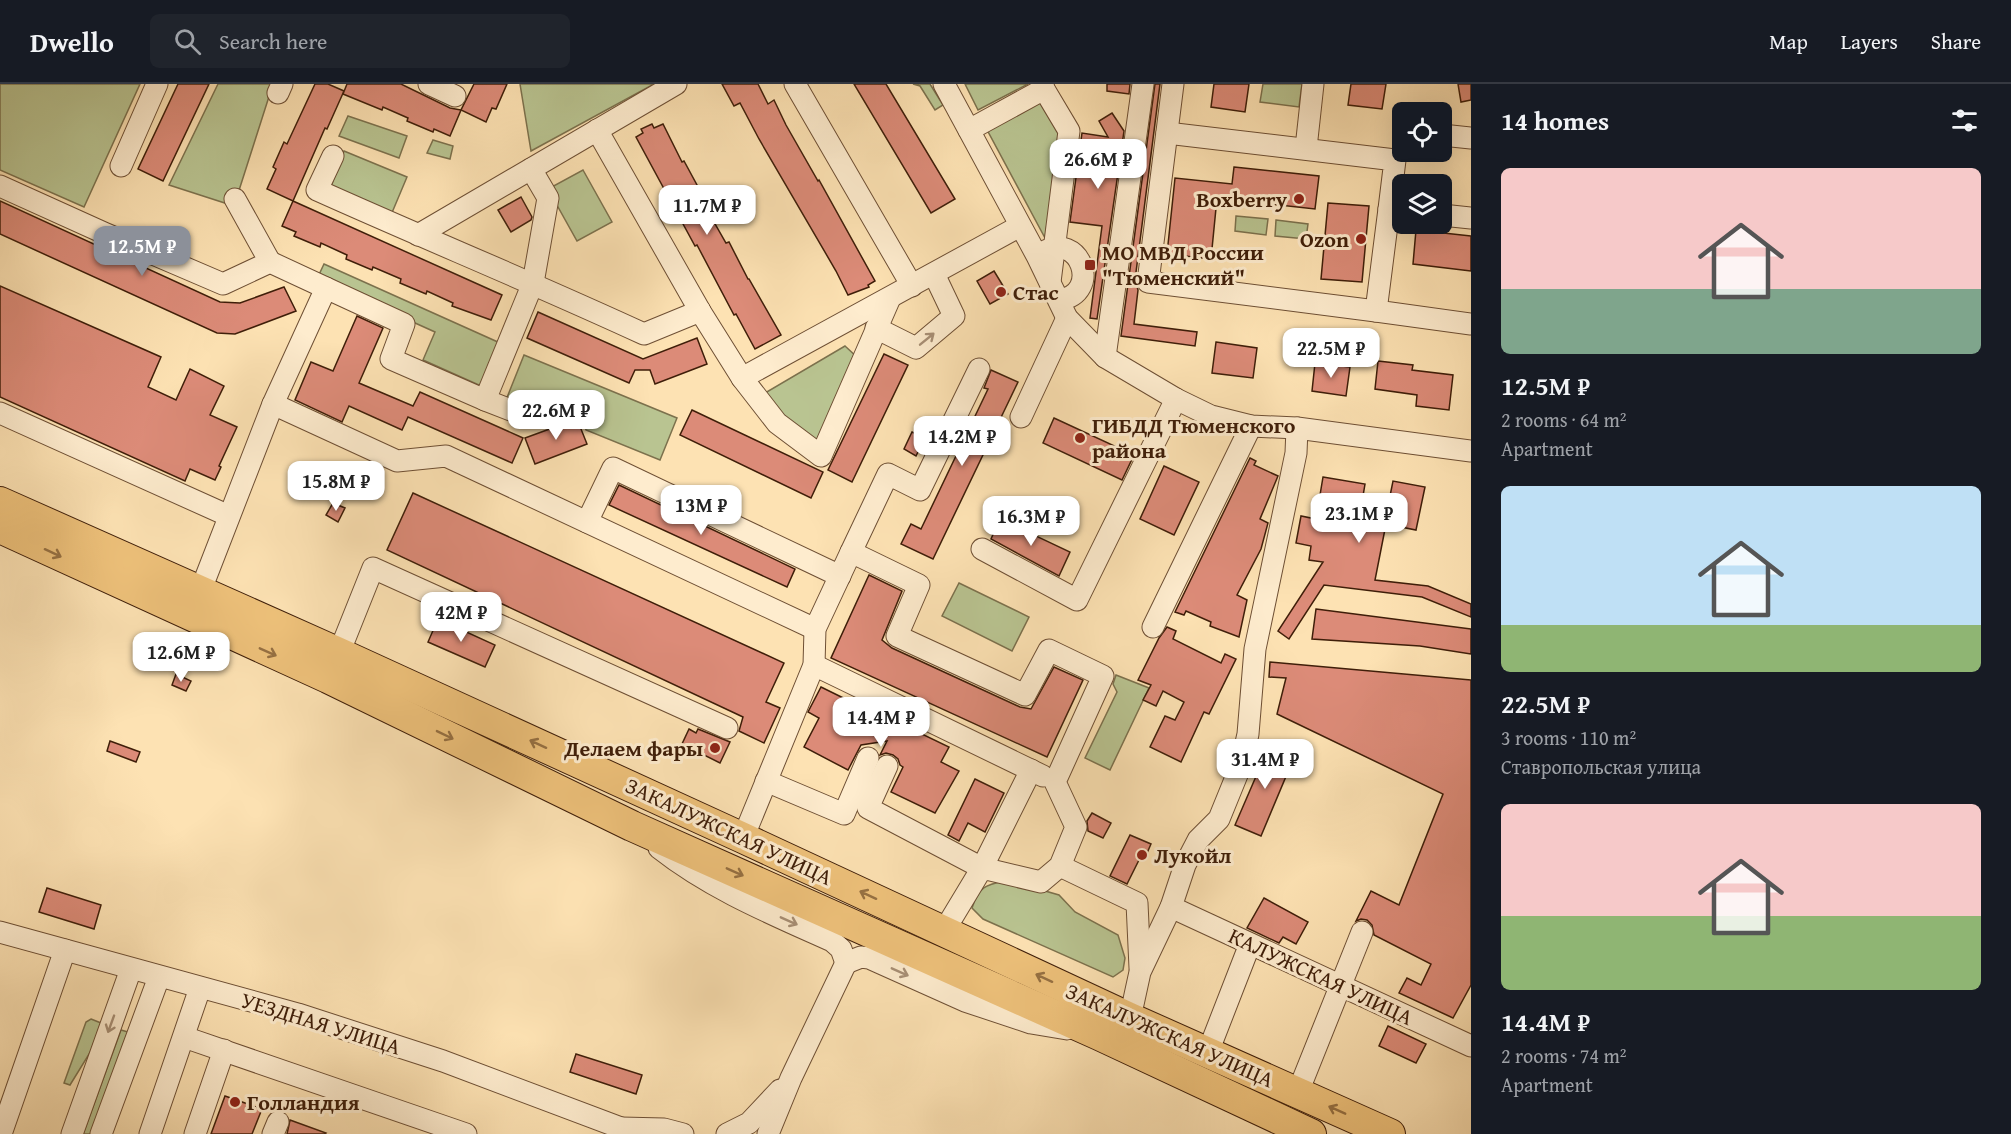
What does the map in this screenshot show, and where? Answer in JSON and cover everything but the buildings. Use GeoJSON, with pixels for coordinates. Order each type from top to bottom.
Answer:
{"type":"FeatureCollection","features":[{"type":"Feature","properties":{"kind":"highway","name":"ЗАКАЛУЖСКАЯ УЛИЦА"},"geometry":{"type":"LineString","coordinates":[[0,502],[339,653],[1130,1018],[1390,1134]]}},
{"type":"Feature","properties":{"kind":"highway"},"geometry":{"type":"LineString","coordinates":[[0,528],[328,678],[632,826],[1100,1035],[1311,1134]]}},
{"type":"Feature","properties":{"kind":"street"},"geometry":{"type":"LineString","coordinates":[[121,166],[157,84]]}},
{"type":"Feature","properties":{"kind":"street"},"geometry":{"type":"LineString","coordinates":[[429,84],[455,96]]}},
{"type":"Feature","properties":{"kind":"street"},"geometry":{"type":"LineString","coordinates":[[418,235],[676,84]]}},
{"type":"Feature","properties":{"kind":"street"},"geometry":{"type":"LineString","coordinates":[[795,84],[912,286]]}},
{"type":"Feature","properties":{"kind":"street"},"geometry":{"type":"LineString","coordinates":[[944,84],[1020,226],[1046,252],[1072,251],[1079,259],[1083,281],[1078,291],[1070,298],[1059,300]]}},
{"type":"Feature","properties":{"kind":"street"},"geometry":{"type":"LineString","coordinates":[[1105,357],[1143,84]]}},
{"type":"Feature","properties":{"kind":"street"},"geometry":{"type":"LineString","coordinates":[[1173,84],[1148,282],[1471,324]]}},
{"type":"Feature","properties":{"kind":"street"},"geometry":{"type":"LineString","coordinates":[[1306,148],[1313,84]]}},
{"type":"Feature","properties":{"kind":"street"},"geometry":{"type":"LineString","coordinates":[[969,130],[1043,87],[1069,131],[1046,252],[1059,300],[1105,357],[1211,416],[1251,426],[1297,428],[1471,451]]}},
{"type":"Feature","properties":{"kind":"street"},"geometry":{"type":"LineString","coordinates":[[597,130],[700,311],[742,378],[777,423],[820,456],[890,298]]}},
{"type":"Feature","properties":{"kind":"street"},"geometry":{"type":"LineString","coordinates":[[1167,132],[1306,148],[1392,154]]}},
{"type":"Feature","properties":{"kind":"street"},"geometry":{"type":"LineString","coordinates":[[1452,136],[1471,138]]}},
{"type":"Feature","properties":{"kind":"street"},"geometry":{"type":"LineString","coordinates":[[333,156],[317,190],[533,283],[644,334],[700,311]]}},
{"type":"Feature","properties":{"kind":"street"},"geometry":{"type":"LineString","coordinates":[[485,400],[533,283],[548,198],[531,169]]}},
{"type":"Feature","properties":{"kind":"street"},"geometry":{"type":"LineString","coordinates":[[0,186],[223,284],[270,262]]}},
{"type":"Feature","properties":{"kind":"street"},"geometry":{"type":"LineString","coordinates":[[235,200],[270,262],[404,324],[391,359],[526,416],[559,406]]}},
{"type":"Feature","properties":{"kind":"street"},"geometry":{"type":"LineString","coordinates":[[1452,216],[1471,218]]}},
{"type":"Feature","properties":{"kind":"street"},"geometry":{"type":"LineString","coordinates":[[742,378],[1020,226]]}},
{"type":"Feature","properties":{"kind":"street"},"geometry":{"type":"LineString","coordinates":[[1376,311],[1392,230]]}},
{"type":"Feature","properties":{"kind":"street"},"geometry":{"type":"LineString","coordinates":[[876,328],[916,348],[954,316],[934,274]]}},
{"type":"Feature","properties":{"kind":"street"},"geometry":{"type":"LineString","coordinates":[[200,592],[273,404],[326,288]]}},
{"type":"Feature","properties":{"kind":"street"},"geometry":{"type":"LineString","coordinates":[[1021,417],[1059,300]]}},
{"type":"Feature","properties":{"kind":"street"},"geometry":{"type":"LineString","coordinates":[[744,838],[814,665],[815,629],[888,474],[920,490],[979,369]]}},
{"type":"Feature","properties":{"kind":"street"},"geometry":{"type":"LineString","coordinates":[[1122,539],[1181,401]]}},
{"type":"Feature","properties":{"kind":"street"},"geometry":{"type":"LineString","coordinates":[[982,549],[1077,600],[1181,401]]}},
{"type":"Feature","properties":{"kind":"street"},"geometry":{"type":"LineString","coordinates":[[273,404],[397,461],[446,456],[815,629]]}},
{"type":"Feature","properties":{"kind":"street"},"geometry":{"type":"LineString","coordinates":[[0,413],[229,516]]}},
{"type":"Feature","properties":{"kind":"street"},"geometry":{"type":"LineString","coordinates":[[1154,627],[1251,426]]}},
{"type":"Feature","properties":{"kind":"street"},"geometry":{"type":"LineString","coordinates":[[1130,1018],[1140,972],[1171,907],[1185,865],[1198,840],[1219,819],[1241,765],[1248,734],[1255,648],[1296,453],[1297,428]]}},
{"type":"Feature","properties":{"kind":"street"},"geometry":{"type":"LineString","coordinates":[[587,522],[613,468],[840,576]]}},
{"type":"Feature","properties":{"kind":"street"},"geometry":{"type":"LineString","coordinates":[[851,552],[919,585],[897,636],[1025,695],[1049,650],[1103,676],[1055,782]]}},
{"type":"Feature","properties":{"kind":"street"},"geometry":{"type":"LineString","coordinates":[[339,653],[373,568],[727,729]]}},
{"type":"Feature","properties":{"kind":"street"},"geometry":{"type":"LineString","coordinates":[[766,781],[844,814],[877,762],[868,808],[982,868],[1041,882],[1060,866],[1076,827],[1055,782],[814,665]]}},
{"type":"Feature","properties":{"kind":"street"},"geometry":{"type":"LineString","coordinates":[[944,931],[982,868],[1031,770]]}},
{"type":"Feature","properties":{"kind":"street"},"geometry":{"type":"LineString","coordinates":[[632,826],[675,860],[731,895],[832,941],[841,949],[846,963]]}},
{"type":"Feature","properties":{"kind":"street"},"geometry":{"type":"LineString","coordinates":[[1060,866],[1137,903],[1140,972]]}},
{"type":"Feature","properties":{"kind":"street","name":"КАЛУЖСКАЯ УЛИЦА"},"geometry":{"type":"LineString","coordinates":[[1171,907],[1471,1046]]}},
{"type":"Feature","properties":{"kind":"street","name":"УЕЗДНАЯ УЛИЦА"},"geometry":{"type":"LineString","coordinates":[[0,932],[298,1014],[443,1061],[629,1131],[664,1129],[683,1134]]}},
{"type":"Feature","properties":{"kind":"street"},"geometry":{"type":"LineString","coordinates":[[1298,1092],[1362,932]]}},
{"type":"Feature","properties":{"kind":"street"},"geometry":{"type":"LineString","coordinates":[[1208,1052],[1250,944]]}},
{"type":"Feature","properties":{"kind":"street"},"geometry":{"type":"LineString","coordinates":[[1,1134],[65,950]]}},
{"type":"Feature","properties":{"kind":"street"},"geometry":{"type":"LineString","coordinates":[[768,1134],[791,1078],[846,963],[861,957],[869,958],[964,1001],[1030,1023],[1100,1035]]}},
{"type":"Feature","properties":{"kind":"street"},"geometry":{"type":"LineString","coordinates":[[72,1134],[130,969]]}},
{"type":"Feature","properties":{"kind":"street"},"geometry":{"type":"LineString","coordinates":[[101,1134],[159,977]]}},
{"type":"Feature","properties":{"kind":"street"},"geometry":{"type":"LineString","coordinates":[[150,1134],[200,988]]}},
{"type":"Feature","properties":{"kind":"street"},"geometry":{"type":"LineString","coordinates":[[184,1037],[466,1134]]}},
{"type":"Feature","properties":{"kind":"street"},"geometry":{"type":"LineString","coordinates":[[195,1134],[224,1050]]}},
{"type":"Feature","properties":{"kind":"street"},"geometry":{"type":"LineString","coordinates":[[727,1134],[749,1123],[791,1078]]}},
{"type":"Feature","properties":{"kind":"green space"},"geometry":{"type":"Polygon","coordinates":[[[0,84],[140,84],[84,207],[0,170],[0,84]]]}},
{"type":"Feature","properties":{"kind":"green space"},"geometry":{"type":"Polygon","coordinates":[[[218,84],[273,84],[234,206],[169,185],[218,84]]]}},
{"type":"Feature","properties":{"kind":"green space"},"geometry":{"type":"Polygon","coordinates":[[[520,84],[654,84],[531,151],[520,84]]]}},
{"type":"Feature","properties":{"kind":"green space"},"geometry":{"type":"Polygon","coordinates":[[[913,84],[930,84],[943,105],[935,110],[920,86],[913,84]]]}},
{"type":"Feature","properties":{"kind":"green space"},"geometry":{"type":"Polygon","coordinates":[[[965,84],[1028,84],[978,110],[965,84]]]}},
{"type":"Feature","properties":{"kind":"green space"},"geometry":{"type":"Polygon","coordinates":[[[1263,84],[1302,84],[1299,107],[1260,102],[1263,84]]]}},
{"type":"Feature","properties":{"kind":"green space"},"geometry":{"type":"Polygon","coordinates":[[[1043,96],[1060,132],[1045,238],[985,126],[1043,96]]]}},
{"type":"Feature","properties":{"kind":"green space"},"geometry":{"type":"Polygon","coordinates":[[[348,116],[407,136],[399,158],[339,136],[348,116]]]}},
{"type":"Feature","properties":{"kind":"green space"},"geometry":{"type":"Polygon","coordinates":[[[433,140],[453,146],[450,159],[427,153],[433,140]]]}},
{"type":"Feature","properties":{"kind":"green space"},"geometry":{"type":"Polygon","coordinates":[[[344,151],[407,177],[391,215],[330,189],[344,151]]]}},
{"type":"Feature","properties":{"kind":"green space"},"geometry":{"type":"Polygon","coordinates":[[[583,170],[612,222],[577,241],[548,189],[583,170]]]}},
{"type":"Feature","properties":{"kind":"green space"},"geometry":{"type":"Polygon","coordinates":[[[1236,216],[1268,219],[1266,235],[1235,231],[1236,216]]]}},
{"type":"Feature","properties":{"kind":"green space"},"geometry":{"type":"Polygon","coordinates":[[[1276,220],[1308,224],[1306,239],[1275,236],[1276,220]]]}},
{"type":"Feature","properties":{"kind":"green space"},"geometry":{"type":"Polygon","coordinates":[[[324,264],[500,343],[481,386],[423,360],[435,332],[317,279],[324,264]]]}},
{"type":"Feature","properties":{"kind":"green space"},"geometry":{"type":"Polygon","coordinates":[[[845,346],[859,359],[820,447],[781,418],[765,393],[845,346]]]}},
{"type":"Feature","properties":{"kind":"green space"},"geometry":{"type":"Polygon","coordinates":[[[524,355],[677,418],[660,460],[586,430],[576,394],[526,409],[506,400],[524,355]]]}},
{"type":"Feature","properties":{"kind":"green space"},"geometry":{"type":"Polygon","coordinates":[[[959,583],[1029,617],[1012,651],[942,616],[959,583]]]}},
{"type":"Feature","properties":{"kind":"green space"},"geometry":{"type":"Polygon","coordinates":[[[1116,675],[1149,688],[1110,770],[1085,758],[1117,692],[1113,684],[1116,675]]]}},
{"type":"Feature","properties":{"kind":"green space"},"geometry":{"type":"Polygon","coordinates":[[[1007,880],[1059,895],[1075,912],[1118,935],[1125,958],[1123,970],[1113,977],[983,919],[972,908],[977,895],[989,885],[1007,880]]]}},
{"type":"Feature","properties":{"kind":"green space"},"geometry":{"type":"Polygon","coordinates":[[[91,1019],[101,1023],[91,1051],[70,1085],[64,1083],[86,1022],[91,1019]]]}},
{"type":"Feature","properties":{"kind":"green space"},"geometry":{"type":"Polygon","coordinates":[[[121,1030],[128,1032],[91,1134],[83,1134],[121,1030]]]}},
{"type":"Feature","properties":{"kind":"place","name":"Boxberry"},"geometry":{"type":"Point","coordinates":[1299,199]}},
{"type":"Feature","properties":{"kind":"place","name":"Ozon"},"geometry":{"type":"Point","coordinates":[1361,239]}},
{"type":"Feature","properties":{"kind":"place","name":"МО МВД России \"Тюменский\""},"geometry":{"type":"Point","coordinates":[1090,265]}},
{"type":"Feature","properties":{"kind":"place","name":"Стас"},"geometry":{"type":"Point","coordinates":[1001,292]}},
{"type":"Feature","properties":{"kind":"place","name":"ГИБДД Тюменского района"},"geometry":{"type":"Point","coordinates":[1080,438]}},
{"type":"Feature","properties":{"kind":"place","name":"Делаем фары"},"geometry":{"type":"Point","coordinates":[715,748]}},
{"type":"Feature","properties":{"kind":"place","name":"Лукойл"},"geometry":{"type":"Point","coordinates":[1142,855]}},
{"type":"Feature","properties":{"kind":"place","name":"Голландия"},"geometry":{"type":"Point","coordinates":[235,1102]}}]}
